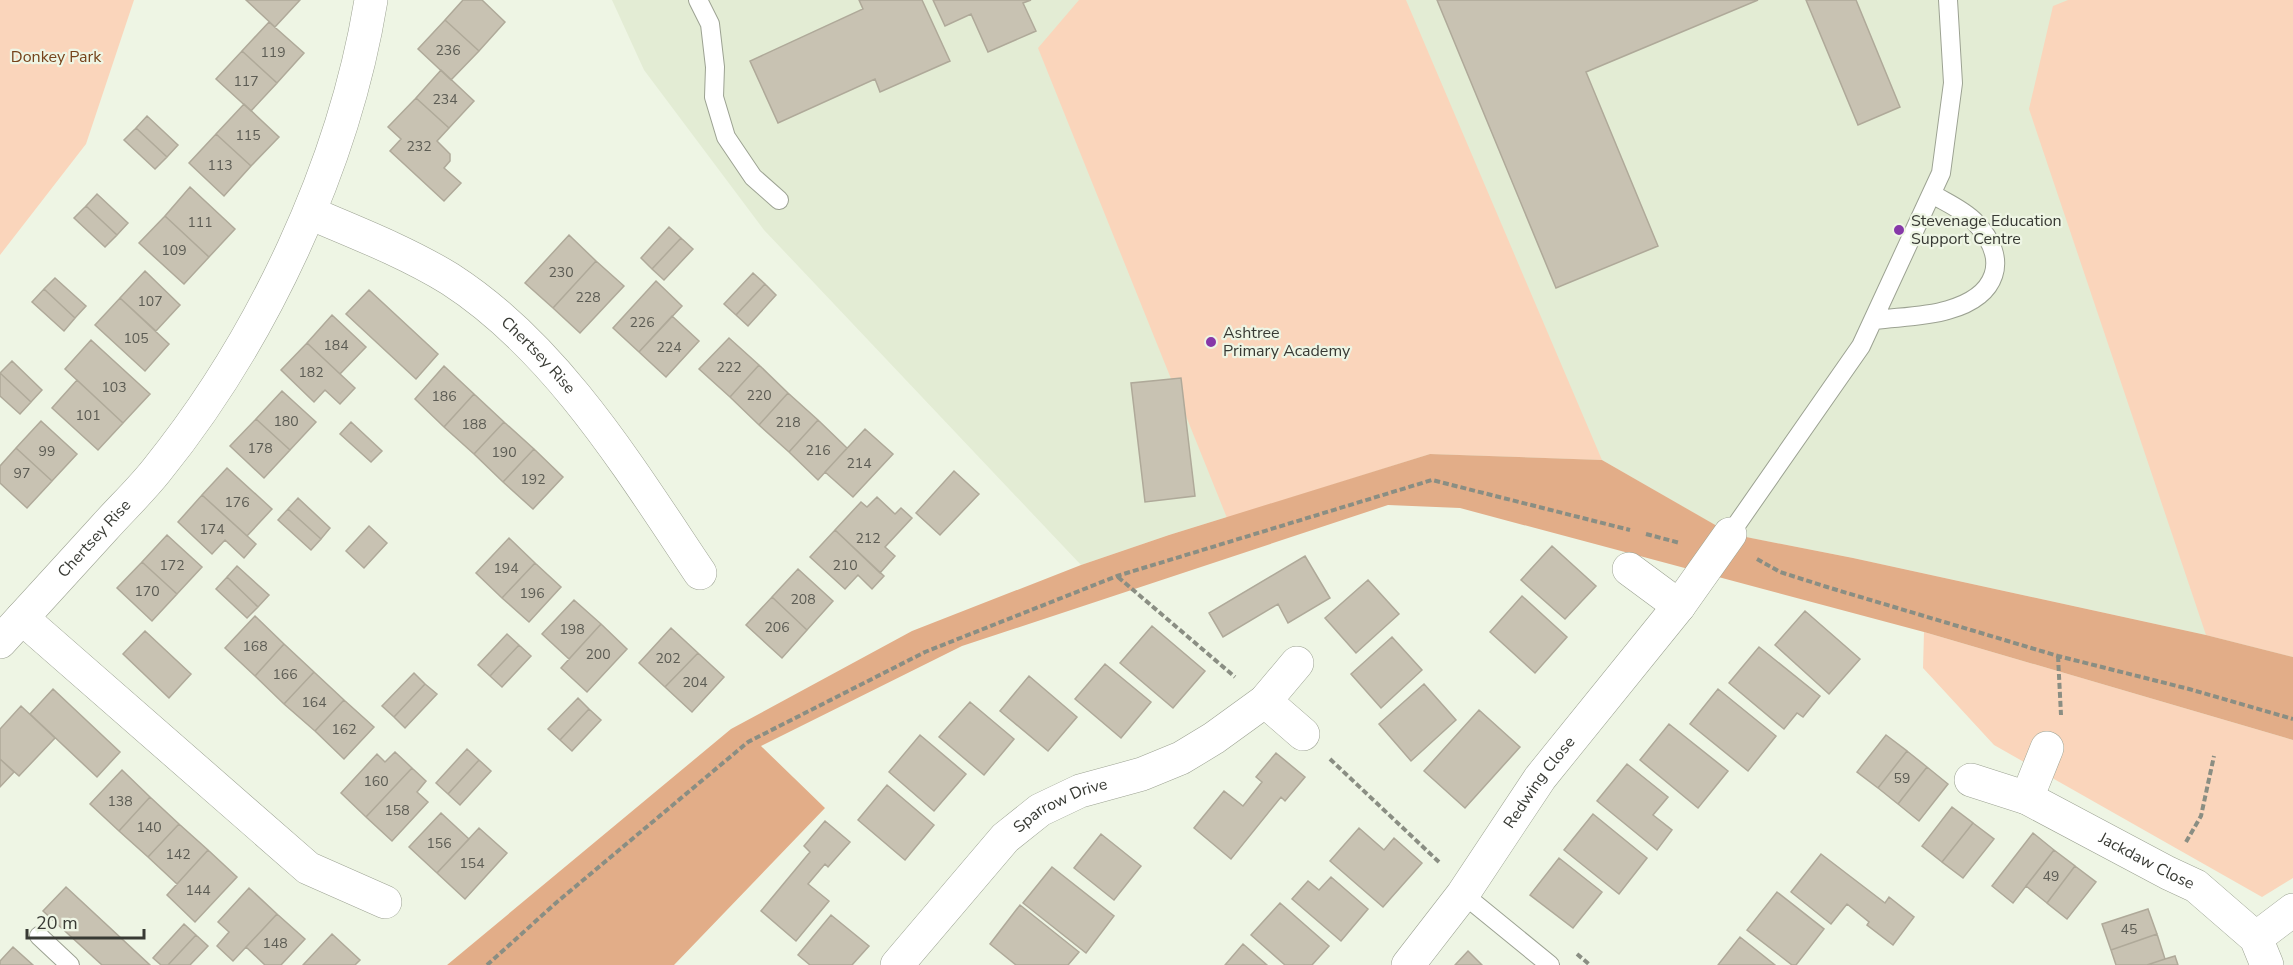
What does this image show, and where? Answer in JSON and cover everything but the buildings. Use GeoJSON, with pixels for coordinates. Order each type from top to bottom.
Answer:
{"type":"FeatureCollection","features":[{"type":"Feature","properties":{"kind":"street","name":"Chertsey Rise"},"geometry":{"type":"LineString","coordinates":[[0,642],[156,471],[198,414],[238,352],[282,275],[310,213],[345,109],[367,26],[371,0]]}},
{"type":"Feature","properties":{"kind":"street","name":"Chertsey Rise"},"geometry":{"type":"LineString","coordinates":[[310,213],[418,260],[435,270],[496,314],[528,343],[554,369],[623,460],[700,573]]}},
{"type":"Feature","properties":{"kind":"street","name":"Redwing Close"},"geometry":{"type":"LineString","coordinates":[[1408,965],[1465,891],[1540,778],[1679,606],[1724,543]]}},
{"type":"Feature","properties":{"kind":"street"},"geometry":{"type":"LineString","coordinates":[[1629,569],[1679,606]]}},
{"type":"Feature","properties":{"kind":"street"},"geometry":{"type":"LineString","coordinates":[[22,618],[308,868],[385,902]]}},
{"type":"Feature","properties":{"kind":"street","name":"Sparrow Drive"},"geometry":{"type":"LineString","coordinates":[[897,965],[1005,838],[1040,810],[1080,791],[1142,774],[1181,758],[1214,738],[1264,701],[1297,663]]}},
{"type":"Feature","properties":{"kind":"street"},"geometry":{"type":"LineString","coordinates":[[1264,701],[1303,734]]}},
{"type":"Feature","properties":{"kind":"street"},"geometry":{"type":"LineString","coordinates":[[2027,798],[2047,748]]}},
{"type":"Feature","properties":{"kind":"street","name":"Jackdaw Close"},"geometry":{"type":"LineString","coordinates":[[1971,780],[2027,798],[2196,886],[2262,952],[2293,910]]}},
{"type":"Feature","properties":{"kind":"lane"},"geometry":{"type":"LineString","coordinates":[[698,0],[710,24],[715,67],[714,96],[726,137],[753,177],[779,200]]}},
{"type":"Feature","properties":{"kind":"lane"},"geometry":{"type":"LineString","coordinates":[[1724,543],[1861,346],[1941,173],[1953,82],[1948,0]]}},
{"type":"Feature","properties":{"kind":"lane"},"geometry":{"type":"LineString","coordinates":[[1875,320],[1948,310],[1979,296],[1995,276],[1995,252],[1974,221],[1932,194]]}},
{"type":"Feature","properties":{"kind":"lane"},"geometry":{"type":"LineString","coordinates":[[1465,891],[1550,965]]}},
{"type":"Feature","properties":{"kind":"lane"},"geometry":{"type":"LineString","coordinates":[[39,936],[64,963]]}},
{"type":"Feature","properties":{"kind":"path"},"geometry":{"type":"LineString","coordinates":[[487,965],[557,902],[748,742],[925,652],[1117,576],[1432,480],[1724,543],[1780,572],[2058,656],[2189,689],[2293,719]]}},
{"type":"Feature","properties":{"kind":"path"},"geometry":{"type":"LineString","coordinates":[[1117,576],[1264,701]]}},
{"type":"Feature","properties":{"kind":"path"},"geometry":{"type":"LineString","coordinates":[[2047,748],[2060,735],[2058,656]]}},
{"type":"Feature","properties":{"kind":"path"},"geometry":{"type":"LineString","coordinates":[[1303,734],[1465,891]]}},
{"type":"Feature","properties":{"kind":"path"},"geometry":{"type":"LineString","coordinates":[[2168,873],[2201,816],[2214,756]]}},
{"type":"Feature","properties":{"kind":"shaded area"},"geometry":{"type":"Polygon","coordinates":[[[612,0],[2293,0],[2293,657],[2206,635],[1853,558],[1730,534],[1602,460],[1430,454],[1169,535],[1081,565],[764,230],[644,70],[612,0]]]}},
{"type":"Feature","properties":{"kind":"shaded area"},"geometry":{"type":"Polygon","coordinates":[[[1430,454],[1602,460],[1731,534],[1853,558],[2206,635],[2293,657],[2293,740],[1924,632],[1460,508],[1388,505],[962,646],[761,746],[825,808],[674,965],[447,965],[731,729],[912,631],[1081,565],[1169,535],[1430,454]]]}},
{"type":"Feature","properties":{"kind":"green space","name":"Donkey Park"},"geometry":{"type":"Polygon","coordinates":[[[0,0],[134,0],[86,144],[0,255],[0,0]]]}},
{"type":"Feature","properties":{"kind":"green space"},"geometry":{"type":"Polygon","coordinates":[[[1079,0],[1406,0],[1602,460],[1430,454],[1227,518],[1038,48],[1079,0]]]}},
{"type":"Feature","properties":{"kind":"green space"},"geometry":{"type":"Polygon","coordinates":[[[2068,0],[2293,0],[2293,657],[2206,635],[2029,109],[2053,6],[2068,0]]]}},
{"type":"Feature","properties":{"kind":"green space"},"geometry":{"type":"Polygon","coordinates":[[[1924,632],[2293,740],[2293,878],[2262,897],[1994,745],[1923,668],[1924,632]]]}},
{"type":"Feature","properties":{"kind":"place","name":"Stevenage Education Support Centre"},"geometry":{"type":"Point","coordinates":[1899,230]}},
{"type":"Feature","properties":{"kind":"place","name":"Ashtree Primary Academy"},"geometry":{"type":"Point","coordinates":[1211,342]}}]}
